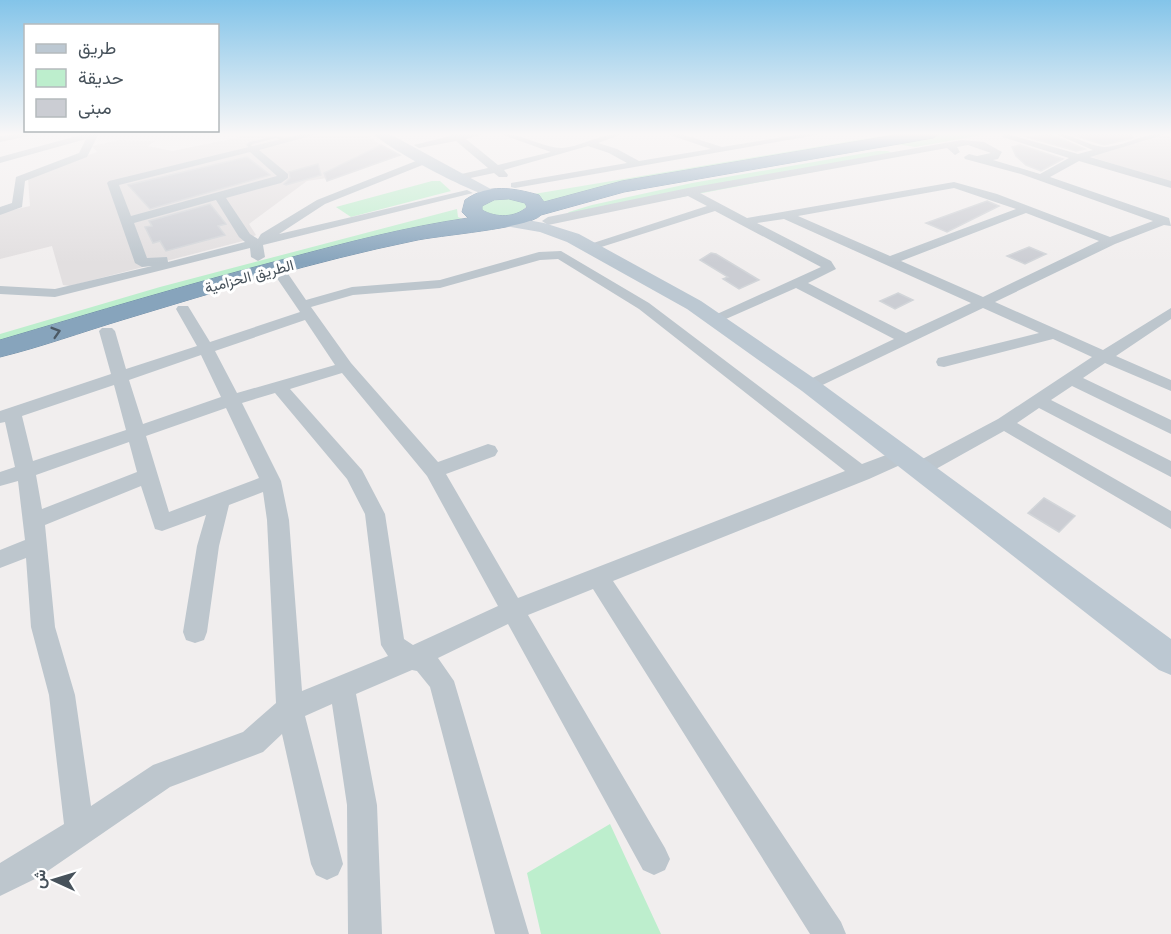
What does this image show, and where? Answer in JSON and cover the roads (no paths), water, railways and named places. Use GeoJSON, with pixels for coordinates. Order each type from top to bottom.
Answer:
{"type":"FeatureCollection","features":[{"type":"Feature","properties":{"kind":"highway","name":"الطريق الحزامية"},"geometry":{"type":"LineString","coordinates":[[0,330],[259,251],[341,236],[476,198],[619,177]]}},
{"type":"Feature","properties":{"kind":"highway","name":"الطريق الحزامية"},"geometry":{"type":"LineString","coordinates":[[0,349],[259,251],[503,221],[539,214],[622,187],[679,177]]}},
{"type":"Feature","properties":{"kind":"highway"},"geometry":{"type":"LineString","coordinates":[[516,191],[532,199],[539,214]]}},
{"type":"Feature","properties":{"kind":"highway"},"geometry":{"type":"LineString","coordinates":[[476,198],[472,212],[476,216],[503,221]]}},
{"type":"Feature","properties":{"kind":"street"},"geometry":{"type":"LineString","coordinates":[[0,211],[18,205],[20,179],[26,177]]}},
{"type":"Feature","properties":{"kind":"street"},"geometry":{"type":"LineString","coordinates":[[137,177],[115,182],[112,185],[144,264],[259,251],[321,202],[395,177]]}},
{"type":"Feature","properties":{"kind":"street"},"geometry":{"type":"LineString","coordinates":[[127,220],[277,181],[283,177]]}},
{"type":"Feature","properties":{"kind":"street"},"geometry":{"type":"LineString","coordinates":[[448,177],[476,198]]}},
{"type":"Feature","properties":{"kind":"street"},"geometry":{"type":"LineString","coordinates":[[461,177],[476,198]]}},
{"type":"Feature","properties":{"kind":"street"},"geometry":{"type":"LineString","coordinates":[[504,177],[516,191],[581,177]]}},
{"type":"Feature","properties":{"kind":"street"},"geometry":{"type":"LineString","coordinates":[[539,214],[768,177]]}},
{"type":"Feature","properties":{"kind":"street"},"geometry":{"type":"LineString","coordinates":[[746,222],[788,216],[939,177]]}},
{"type":"Feature","properties":{"kind":"street"},"geometry":{"type":"LineString","coordinates":[[953,177],[969,188],[1110,241]]}},
{"type":"Feature","properties":{"kind":"street"},"geometry":{"type":"LineString","coordinates":[[1036,177],[1168,222]]}},
{"type":"Feature","properties":{"kind":"street"},"geometry":{"type":"LineString","coordinates":[[1143,177],[1171,185]]}},
{"type":"Feature","properties":{"kind":"street"},"geometry":{"type":"LineString","coordinates":[[688,191],[829,267],[828,271],[714,319]]}},
{"type":"Feature","properties":{"kind":"street"},"geometry":{"type":"LineString","coordinates":[[219,196],[259,251],[306,309],[345,367],[434,471],[654,859]]}},
{"type":"Feature","properties":{"kind":"street"},"geometry":{"type":"LineString","coordinates":[[0,290],[55,293],[259,251],[285,237],[476,198]]}},
{"type":"Feature","properties":{"kind":"street"},"geometry":{"type":"LineString","coordinates":[[503,221],[544,228],[581,242],[715,207]]}},
{"type":"Feature","properties":{"kind":"street"},"geometry":{"type":"LineString","coordinates":[[890,261],[1026,209]]}},
{"type":"Feature","properties":{"kind":"street"},"geometry":{"type":"LineString","coordinates":[[539,214],[581,242],[714,319],[810,386],[1171,659]]}},
{"type":"Feature","properties":{"kind":"street"},"geometry":{"type":"LineString","coordinates":[[788,216],[1171,386]]}},
{"type":"Feature","properties":{"kind":"street"},"geometry":{"type":"LineString","coordinates":[[810,386],[1110,241],[1168,222]]}},
{"type":"Feature","properties":{"kind":"street"},"geometry":{"type":"LineString","coordinates":[[285,237],[341,236]]}},
{"type":"Feature","properties":{"kind":"street"},"geometry":{"type":"LineString","coordinates":[[80,831],[62,695],[43,627],[35,532],[26,471],[6,415],[206,348],[352,291],[440,284],[539,256],[561,255],[644,306],[862,474]]}},
{"type":"Feature","properties":{"kind":"street"},"geometry":{"type":"LineString","coordinates":[[797,283],[907,340]]}},
{"type":"Feature","properties":{"kind":"street"},"geometry":{"type":"LineString","coordinates":[[183,309],[206,348],[272,482],[278,520],[290,709],[327,864]]}},
{"type":"Feature","properties":{"kind":"street"},"geometry":{"type":"LineString","coordinates":[[0,880],[28,866],[163,775],[199,764],[253,742],[290,709],[411,658],[514,610],[862,474],[911,463],[1004,423],[1171,312]]}},
{"type":"Feature","properties":{"kind":"street"},"geometry":{"type":"LineString","coordinates":[[107,331],[162,524],[272,482]]}},
{"type":"Feature","properties":{"kind":"street"},"geometry":{"type":"LineString","coordinates":[[944,362],[1056,334]]}},
{"type":"Feature","properties":{"kind":"street"},"geometry":{"type":"LineString","coordinates":[[0,479],[232,400],[345,367]]}},
{"type":"Feature","properties":{"kind":"street"},"geometry":{"type":"LineString","coordinates":[[1072,379],[1171,428]]}},
{"type":"Feature","properties":{"kind":"street"},"geometry":{"type":"LineString","coordinates":[[278,386],[355,475],[375,514],[393,645],[411,658],[424,660],[441,681],[512,934]]}},
{"type":"Feature","properties":{"kind":"street"},"geometry":{"type":"LineString","coordinates":[[1038,400],[1171,470]]}},
{"type":"Feature","properties":{"kind":"street"},"geometry":{"type":"LineString","coordinates":[[1004,423],[1171,521]]}},
{"type":"Feature","properties":{"kind":"street"},"geometry":{"type":"LineString","coordinates":[[434,471],[488,451]]}},
{"type":"Feature","properties":{"kind":"street"},"geometry":{"type":"LineString","coordinates":[[0,559],[35,532],[148,475]]}},
{"type":"Feature","properties":{"kind":"street"},"geometry":{"type":"LineString","coordinates":[[195,632],[208,546],[220,501]]}},
{"type":"Feature","properties":{"kind":"street"},"geometry":{"type":"LineString","coordinates":[[598,577],[829,934]]}},
{"type":"Feature","properties":{"kind":"street"},"geometry":{"type":"LineString","coordinates":[[342,687],[362,805],[365,934]]}}]}
